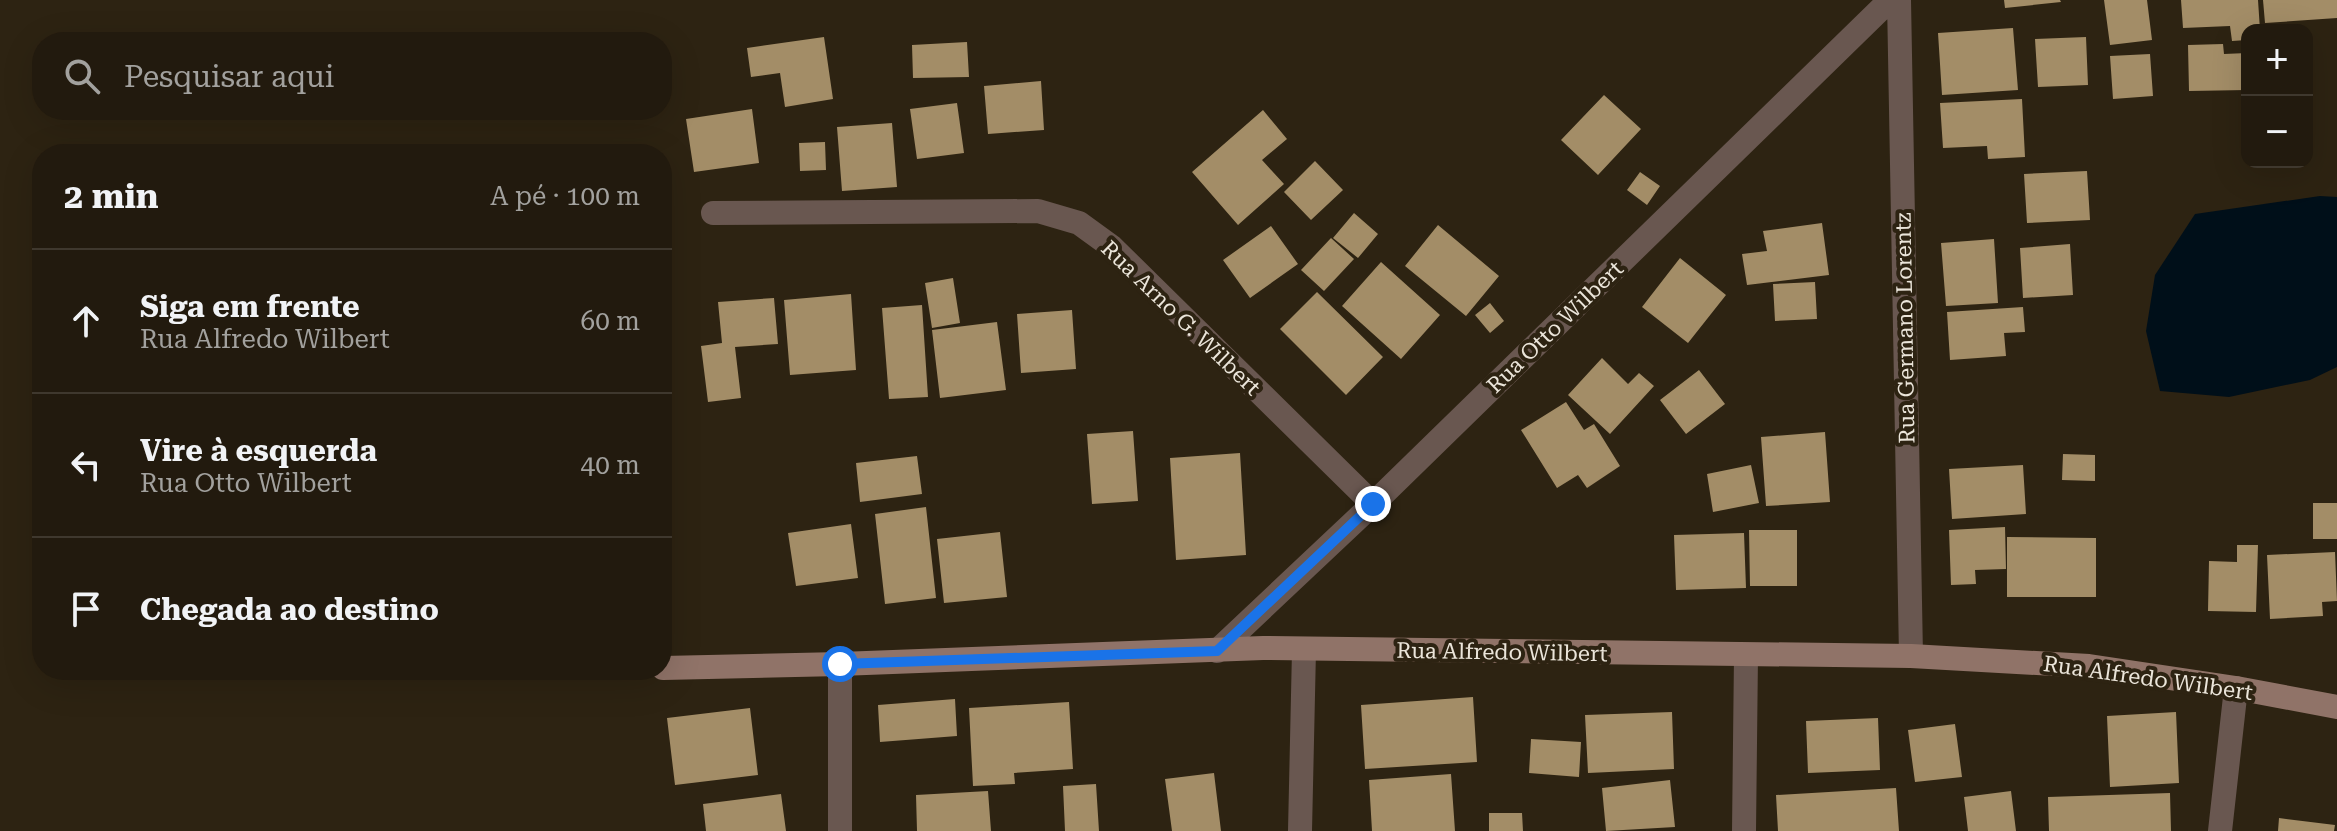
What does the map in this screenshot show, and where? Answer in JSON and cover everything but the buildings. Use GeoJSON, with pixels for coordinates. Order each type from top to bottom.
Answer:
{"type":"FeatureCollection","features":[{"type":"Feature","properties":{"kind":"street","name":"Rua Otto Wilbert"},"geometry":{"type":"LineString","coordinates":[[1217,651],[1373,504],[1890,0]]}},
{"type":"Feature","properties":{"kind":"street","name":"Rua Germano Lorentz"},"geometry":{"type":"LineString","coordinates":[[1899,0],[1911,656]]}},
{"type":"Feature","properties":{"kind":"street","name":"Rua Arno G. Wilbert"},"geometry":{"type":"LineString","coordinates":[[713,213],[1038,211],[1079,223],[1112,247],[1373,504]]}},
{"type":"Feature","properties":{"kind":"street","name":"Rua Alfredo Wilbert"},"geometry":{"type":"LineString","coordinates":[[672,668],[1263,648],[1911,656],[2089,666],[2337,707]]}},
{"type":"Feature","properties":{"kind":"street"},"geometry":{"type":"LineString","coordinates":[[1300,831],[1304,650]]}},
{"type":"Feature","properties":{"kind":"street"},"geometry":{"type":"LineString","coordinates":[[1744,831],[1746,655]]}},
{"type":"Feature","properties":{"kind":"street"},"geometry":{"type":"LineString","coordinates":[[840,664],[840,831]]}},
{"type":"Feature","properties":{"kind":"street"},"geometry":{"type":"LineString","coordinates":[[2220,831],[2236,688]]}},
{"type":"Feature","properties":{"kind":"shaded area"},"geometry":{"type":"Polygon","coordinates":[[[2320,196],[2337,197],[2337,367],[2310,380],[2229,397],[2160,391],[2146,331],[2155,275],[2195,214],[2320,196]]]}},
{"type":"Feature","properties":{"kind":"route"},"geometry":{"type":"LineString","coordinates":[[840,664],[1217,651],[1373,504]]}}]}
